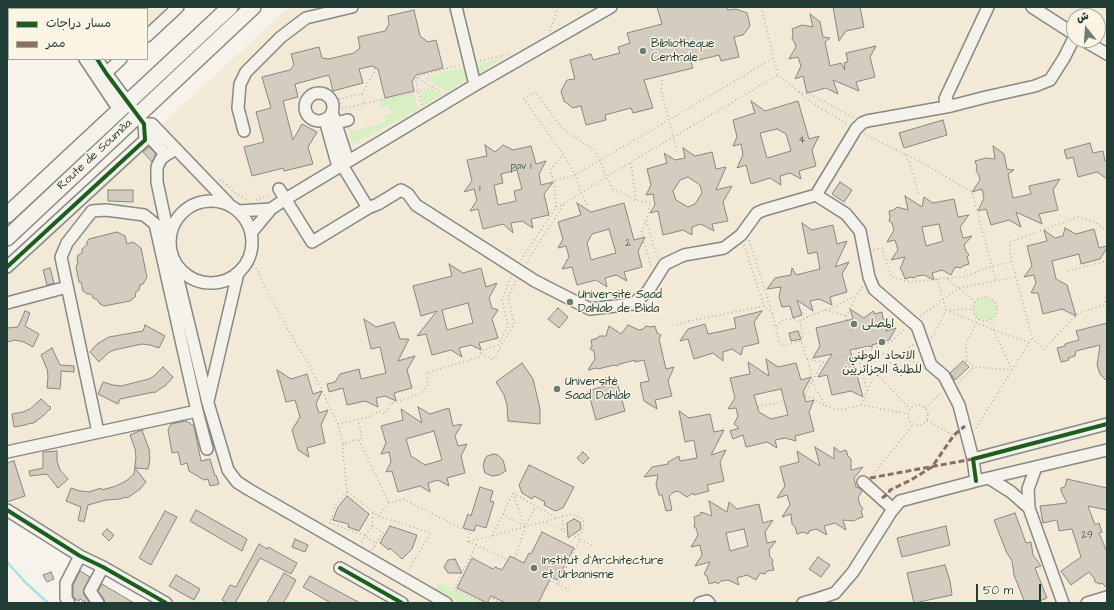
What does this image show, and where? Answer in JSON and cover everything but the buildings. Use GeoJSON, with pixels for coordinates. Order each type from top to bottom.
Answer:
{"type":"FeatureCollection","features":[{"type":"Feature","properties":{"kind":"highway","name":"Route de Soumâa"},"geometry":{"type":"LineString","coordinates":[[7,215],[230,7]]}},
{"type":"Feature","properties":{"kind":"highway","name":"Route de Soumâa"},"geometry":{"type":"LineString","coordinates":[[7,238],[142,124],[253,7]]}},
{"type":"Feature","properties":{"kind":"street"},"geometry":{"type":"LineString","coordinates":[[148,35],[178,7]]}},
{"type":"Feature","properties":{"kind":"street"},"geometry":{"type":"LineString","coordinates":[[244,131],[238,108],[240,84],[246,72],[281,37],[306,18],[352,7]]}},
{"type":"Feature","properties":{"kind":"street"},"geometry":{"type":"LineString","coordinates":[[456,7],[475,85]]}},
{"type":"Feature","properties":{"kind":"street"},"geometry":{"type":"LineString","coordinates":[[251,232],[271,209],[281,193],[343,164],[475,85],[611,7]]}},
{"type":"Feature","properties":{"kind":"street"},"geometry":{"type":"LineString","coordinates":[[951,106],[945,99],[988,7]]}},
{"type":"Feature","properties":{"kind":"street"},"geometry":{"type":"LineString","coordinates":[[1032,7],[1066,29]]}},
{"type":"Feature","properties":{"kind":"street"},"geometry":{"type":"LineString","coordinates":[[281,193],[312,242],[401,190],[408,194],[416,205],[535,281],[590,309],[633,304],[648,291],[665,264],[684,255],[724,248],[743,232],[757,213],[816,195],[859,126],[867,121],[951,106],[1035,86],[1050,80],[1069,48]]}},
{"type":"Feature","properties":{"kind":"street"},"geometry":{"type":"LineString","coordinates":[[1097,48],[1107,54]]}},
{"type":"Feature","properties":{"kind":"street"},"geometry":{"type":"LineString","coordinates":[[7,267],[145,140],[142,124],[124,106],[86,60]]}},
{"type":"Feature","properties":{"kind":"street"},"geometry":{"type":"LineString","coordinates":[[98,60],[124,106]]}},
{"type":"Feature","properties":{"kind":"street"},"geometry":{"type":"LineString","coordinates":[[106,73],[120,60]]}},
{"type":"Feature","properties":{"kind":"street"},"geometry":{"type":"LineString","coordinates":[[333,111],[343,164],[368,208]]}},
{"type":"Feature","properties":{"kind":"street"},"geometry":{"type":"LineString","coordinates":[[333,111],[348,120]]}},
{"type":"Feature","properties":{"kind":"street"},"geometry":{"type":"LineString","coordinates":[[142,124],[152,124],[171,152],[234,208],[247,221],[251,232],[252,241],[249,258],[238,273],[227,279],[215,283],[202,282],[190,278],[180,270],[173,259]]}},
{"type":"Feature","properties":{"kind":"street"},"geometry":{"type":"LineString","coordinates":[[171,152],[161,159],[157,167],[157,182],[171,251],[208,403],[228,470],[237,482],[255,493],[446,603]]}},
{"type":"Feature","properties":{"kind":"street"},"geometry":{"type":"LineString","coordinates":[[816,195],[846,214],[860,231],[874,289],[917,326],[931,365],[944,376],[959,406],[973,459],[976,481]]}},
{"type":"Feature","properties":{"kind":"street"},"geometry":{"type":"LineString","coordinates":[[170,242],[172,228],[178,216],[189,207],[202,201],[216,201],[234,208],[271,209]]}},
{"type":"Feature","properties":{"kind":"street"},"geometry":{"type":"LineString","coordinates":[[98,432],[61,257],[67,243],[92,211],[106,210],[144,215],[155,224],[207,449]]}},
{"type":"Feature","properties":{"kind":"street"},"geometry":{"type":"LineString","coordinates":[[208,403],[238,273]]}},
{"type":"Feature","properties":{"kind":"street"},"geometry":{"type":"LineString","coordinates":[[7,303],[67,287]]}},
{"type":"Feature","properties":{"kind":"street"},"geometry":{"type":"LineString","coordinates":[[7,452],[197,411]]}},
{"type":"Feature","properties":{"kind":"street"},"geometry":{"type":"LineString","coordinates":[[973,459],[1107,424]]}},
{"type":"Feature","properties":{"kind":"street"},"geometry":{"type":"LineString","coordinates":[[803,603],[835,593],[853,572],[890,512],[900,502],[976,481],[1107,450]]}},
{"type":"Feature","properties":{"kind":"street"},"geometry":{"type":"LineString","coordinates":[[1036,467],[1028,488],[1029,508],[1063,603]]}},
{"type":"Feature","properties":{"kind":"street"},"geometry":{"type":"LineString","coordinates":[[989,478],[1011,492],[1029,508]]}},
{"type":"Feature","properties":{"kind":"street"},"geometry":{"type":"LineString","coordinates":[[863,482],[893,509]]}},
{"type":"Feature","properties":{"kind":"street"},"geometry":{"type":"LineString","coordinates":[[7,510],[80,556],[103,567],[166,603]]}},
{"type":"Feature","properties":{"kind":"street"},"geometry":{"type":"LineString","coordinates":[[69,603],[66,598],[66,583],[80,556]]}},
{"type":"Feature","properties":{"kind":"street"},"geometry":{"type":"LineString","coordinates":[[98,603],[90,590],[103,567]]}},
{"type":"Feature","properties":{"kind":"street"},"geometry":{"type":"LineString","coordinates":[[340,568],[397,602]]}},
{"type":"Feature","properties":{"kind":"street"},"geometry":{"type":"LineString","coordinates":[[1087,603],[1107,597]]}},
{"type":"Feature","properties":{"kind":"street"},"geometry":{"type":"LineString","coordinates":[[700,603],[707,601],[709,603]]}},
{"type":"Feature","properties":{"kind":"path"},"geometry":{"type":"LineString","coordinates":[[549,34],[556,7]]}},
{"type":"Feature","properties":{"kind":"path"},"geometry":{"type":"LineString","coordinates":[[761,7],[778,75],[805,98],[859,126]]}},
{"type":"Feature","properties":{"kind":"path"},"geometry":{"type":"LineString","coordinates":[[554,181],[575,175],[774,58]]}},
{"type":"Feature","properties":{"kind":"path"},"geometry":{"type":"LineString","coordinates":[[333,111],[362,94],[376,68]]}},
{"type":"Feature","properties":{"kind":"path"},"geometry":{"type":"LineString","coordinates":[[556,207],[564,204],[606,177],[778,75]]}},
{"type":"Feature","properties":{"kind":"path"},"geometry":{"type":"LineString","coordinates":[[415,76],[446,95]]}},
{"type":"Feature","properties":{"kind":"path"},"geometry":{"type":"LineString","coordinates":[[662,80],[661,91],[676,150]]}},
{"type":"Feature","properties":{"kind":"path"},"geometry":{"type":"LineString","coordinates":[[333,111],[434,87]]}},
{"type":"Feature","properties":{"kind":"path"},"geometry":{"type":"LineString","coordinates":[[587,205],[575,175],[563,154],[524,99],[535,92],[563,129],[594,150],[613,189],[636,201],[651,202],[646,221],[641,232],[658,275]]}},
{"type":"Feature","properties":{"kind":"path"},"geometry":{"type":"LineString","coordinates":[[799,92],[812,95],[905,155],[919,161],[972,192],[996,281]]}},
{"type":"Feature","properties":{"kind":"path"},"geometry":{"type":"LineString","coordinates":[[362,94],[364,104]]}},
{"type":"Feature","properties":{"kind":"path"},"geometry":{"type":"LineString","coordinates":[[338,424],[369,416],[379,411],[385,414],[390,404],[422,393],[428,385],[426,373],[479,357],[483,350],[498,345],[508,326],[502,299],[556,207],[554,181],[550,170],[563,154]]}},
{"type":"Feature","properties":{"kind":"path"},"geometry":{"type":"LineString","coordinates":[[905,155],[910,164],[919,195]]}},
{"type":"Feature","properties":{"kind":"path"},"geometry":{"type":"LineString","coordinates":[[631,162],[636,201]]}},
{"type":"Feature","properties":{"kind":"path"},"geometry":{"type":"LineString","coordinates":[[217,179],[222,180],[234,192],[248,201],[281,193]]}},
{"type":"Feature","properties":{"kind":"path"},"geometry":{"type":"LineString","coordinates":[[481,353],[493,360],[514,324],[508,297],[518,270],[564,204]]}},
{"type":"Feature","properties":{"kind":"path"},"geometry":{"type":"LineString","coordinates":[[1068,271],[1106,261],[1107,291],[1104,305],[1078,313],[1044,349],[1032,338],[1012,262],[1010,242],[1078,217],[1094,222],[1107,231]]}},
{"type":"Feature","properties":{"kind":"path"},"geometry":{"type":"LineString","coordinates":[[646,221],[658,275]]}},
{"type":"Feature","properties":{"kind":"path"},"geometry":{"type":"LineString","coordinates":[[743,232],[764,306],[772,313]]}},
{"type":"Feature","properties":{"kind":"path"},"geometry":{"type":"LineString","coordinates":[[743,232],[772,313],[778,341],[782,346],[802,341]]}},
{"type":"Feature","properties":{"kind":"path"},"geometry":{"type":"LineString","coordinates":[[864,251],[882,248],[890,277],[910,282],[964,277],[992,266],[1012,262]]}},
{"type":"Feature","properties":{"kind":"path"},"geometry":{"type":"LineString","coordinates":[[249,258],[258,271],[266,290],[309,364],[338,424],[343,444],[347,491],[378,516],[430,533],[408,571]]}},
{"type":"Feature","properties":{"kind":"path"},"geometry":{"type":"LineString","coordinates":[[847,320],[846,316],[857,295],[870,277]]}},
{"type":"Feature","properties":{"kind":"path"},"geometry":{"type":"LineString","coordinates":[[834,359],[858,353],[890,342],[911,322],[959,288],[1016,277]]}},
{"type":"Feature","properties":{"kind":"path"},"geometry":{"type":"LineString","coordinates":[[946,278],[975,301]]}},
{"type":"Feature","properties":{"kind":"path"},"geometry":{"type":"LineString","coordinates":[[861,405],[872,381],[879,374],[896,358],[934,335],[946,310],[937,279]]}},
{"type":"Feature","properties":{"kind":"path"},"geometry":{"type":"LineString","coordinates":[[800,322],[805,318],[836,306],[857,295]]}},
{"type":"Feature","properties":{"kind":"path"},"geometry":{"type":"LineString","coordinates":[[986,296],[994,300],[997,307],[996,315],[989,320],[979,319],[975,316],[973,309],[975,301],[986,296]]}},
{"type":"Feature","properties":{"kind":"path"},"geometry":{"type":"LineString","coordinates":[[677,325],[684,322],[764,306]]}},
{"type":"Feature","properties":{"kind":"path"},"geometry":{"type":"LineString","coordinates":[[946,310],[973,309]]}},
{"type":"Feature","properties":{"kind":"path"},"geometry":{"type":"LineString","coordinates":[[825,310],[846,316]]}},
{"type":"Feature","properties":{"kind":"path"},"geometry":{"type":"LineString","coordinates":[[946,310],[994,330],[1030,342]]}},
{"type":"Feature","properties":{"kind":"path"},"geometry":{"type":"LineString","coordinates":[[776,326],[783,320],[794,319],[800,322],[804,336],[802,341],[814,386],[826,406]]}},
{"type":"Feature","properties":{"kind":"path"},"geometry":{"type":"LineString","coordinates":[[949,385],[967,360],[966,343],[979,319]]}},
{"type":"Feature","properties":{"kind":"path"},"geometry":{"type":"LineString","coordinates":[[989,320],[1012,370]]}},
{"type":"Feature","properties":{"kind":"path"},"geometry":{"type":"LineString","coordinates":[[851,330],[867,391]]}},
{"type":"Feature","properties":{"kind":"path"},"geometry":{"type":"LineString","coordinates":[[927,420],[969,442],[1032,338]]}},
{"type":"Feature","properties":{"kind":"path"},"geometry":{"type":"LineString","coordinates":[[870,349],[896,358],[931,365]]}},
{"type":"Feature","properties":{"kind":"path"},"geometry":{"type":"LineString","coordinates":[[858,353],[910,409]]}},
{"type":"Feature","properties":{"kind":"path"},"geometry":{"type":"LineString","coordinates":[[807,359],[826,362]]}},
{"type":"Feature","properties":{"kind":"path"},"geometry":{"type":"LineString","coordinates":[[967,360],[974,367]]}},
{"type":"Feature","properties":{"kind":"path"},"geometry":{"type":"LineString","coordinates":[[823,362],[804,396],[813,398],[826,406],[840,410],[861,405],[908,414]]}},
{"type":"Feature","properties":{"kind":"path"},"geometry":{"type":"LineString","coordinates":[[925,408],[949,385],[974,367],[1012,370]]}},
{"type":"Feature","properties":{"kind":"path"},"geometry":{"type":"LineString","coordinates":[[758,407],[784,401]]}},
{"type":"Feature","properties":{"kind":"path"},"geometry":{"type":"LineString","coordinates":[[916,405],[925,408],[928,414],[925,423],[920,425],[914,424],[909,420],[908,414],[910,409],[916,405]]}},
{"type":"Feature","properties":{"kind":"path"},"geometry":{"type":"LineString","coordinates":[[343,444],[362,438],[358,419]]}},
{"type":"Feature","properties":{"kind":"path"},"geometry":{"type":"LineString","coordinates":[[863,482],[868,480],[914,424]]}},
{"type":"Feature","properties":{"kind":"path"},"geometry":{"type":"LineString","coordinates":[[358,439],[389,503]]}},
{"type":"Feature","properties":{"kind":"path"},"geometry":{"type":"LineString","coordinates":[[347,491],[336,504],[330,523],[365,536],[376,543],[383,532],[372,526]]}},
{"type":"Feature","properties":{"kind":"path"},"geometry":{"type":"LineString","coordinates":[[513,493],[557,518]]}},
{"type":"Feature","properties":{"kind":"path"},"geometry":{"type":"LineString","coordinates":[[492,536],[513,493]]}},
{"type":"Feature","properties":{"kind":"path"},"geometry":{"type":"LineString","coordinates":[[513,493],[525,527]]}},
{"type":"Feature","properties":{"kind":"path"},"geometry":{"type":"LineString","coordinates":[[378,516],[389,503],[403,499],[471,533],[467,542]]}},
{"type":"Feature","properties":{"kind":"path"},"geometry":{"type":"LineString","coordinates":[[515,558],[525,527],[535,506]]}},
{"type":"Feature","properties":{"kind":"path"},"geometry":{"type":"LineString","coordinates":[[365,536],[372,526],[373,512]]}},
{"type":"Feature","properties":{"kind":"path"},"geometry":{"type":"LineString","coordinates":[[502,514],[525,527]]}},
{"type":"Feature","properties":{"kind":"path"},"geometry":{"type":"LineString","coordinates":[[467,542],[572,514],[583,519],[584,530],[576,537]]}},
{"type":"Feature","properties":{"kind":"path"},"geometry":{"type":"LineString","coordinates":[[562,516],[564,532]]}},
{"type":"Feature","properties":{"kind":"path"},"geometry":{"type":"LineString","coordinates":[[545,522],[595,546]]}},
{"type":"Feature","properties":{"kind":"path"},"geometry":{"type":"LineString","coordinates":[[558,584],[580,540]]}},
{"type":"Feature","properties":{"kind":"path"},"geometry":{"type":"LineString","coordinates":[[467,542],[508,560]]}},
{"type":"Feature","properties":{"kind":"path"},"geometry":{"type":"LineString","coordinates":[[476,545],[454,588],[482,603]]}},
{"type":"Feature","properties":{"kind":"path"},"geometry":{"type":"LineString","coordinates":[[542,576],[569,590]]}},
{"type":"Feature","properties":{"kind":"path"},"geometry":{"type":"LineString","coordinates":[[540,603],[551,581]]}},
{"type":"Feature","properties":{"kind":"path"},"geometry":{"type":"LineString","coordinates":[[491,603],[498,590]]}},
{"type":"Feature","properties":{"kind":"path"},"geometry":{"type":"LineString","coordinates":[[493,599],[502,603]]}},
{"type":"Feature","properties":{"kind":"shaded area"},"geometry":{"type":"Polygon","coordinates":[[[168,7],[148,26],[148,8],[60,8],[168,7]]]}},
{"type":"Feature","properties":{"kind":"shaded area","name":"Université Saad Dahlab de Blida"},"geometry":{"type":"Polygon","coordinates":[[[289,7],[1107,7],[1107,602],[167,603],[7,510],[7,267],[289,7]]]}},
{"type":"Feature","properties":{"kind":"green space"},"geometry":{"type":"Polygon","coordinates":[[[506,57],[479,73],[476,64],[506,57]]]}},
{"type":"Feature","properties":{"kind":"green space"},"geometry":{"type":"Polygon","coordinates":[[[468,66],[471,78],[447,92],[424,78],[468,66]]]}},
{"type":"Feature","properties":{"kind":"green space"},"geometry":{"type":"Polygon","coordinates":[[[432,89],[442,95],[423,106],[420,93],[432,89]]]}},
{"type":"Feature","properties":{"kind":"green space"},"geometry":{"type":"Polygon","coordinates":[[[414,93],[418,109],[352,145],[347,125],[349,124],[352,131],[385,123],[384,116],[391,115],[389,107],[381,108],[379,100],[414,93]]]}},
{"type":"Feature","properties":{"kind":"green space"},"geometry":{"type":"Polygon","coordinates":[[[419,112],[420,115],[356,151],[355,149],[419,112]]]}},
{"type":"Feature","properties":{"kind":"green space"},"geometry":{"type":"Polygon","coordinates":[[[985,297],[994,300],[997,309],[994,318],[985,321],[976,318],[973,309],[976,300],[985,297]]]}},
{"type":"Feature","properties":{"kind":"green space"},"geometry":{"type":"Polygon","coordinates":[[[439,582],[478,603],[458,603],[434,591],[439,582]]]}},
{"type":"Feature","properties":{"kind":"waterway"},"geometry":{"type":"LineString","coordinates":[[7,562],[25,582],[48,603]]}},
{"type":"Feature","properties":{"kind":"marked path"},"geometry":{"type":"LineString","coordinates":[[882,498],[889,493],[890,490],[911,480],[932,467],[954,435],[965,426]]}},
{"type":"Feature","properties":{"kind":"marked path"},"geometry":{"type":"LineString","coordinates":[[870,478],[973,459]]}},
{"type":"Feature","properties":{"kind":"cycle path"},"geometry":{"type":"LineString","coordinates":[[7,267],[145,140],[144,124],[98,60]]}},
{"type":"Feature","properties":{"kind":"cycle path"},"geometry":{"type":"LineString","coordinates":[[976,481],[973,459],[1107,424]]}},
{"type":"Feature","properties":{"kind":"cycle path"},"geometry":{"type":"LineString","coordinates":[[7,510],[80,556],[103,567],[166,603]]}},
{"type":"Feature","properties":{"kind":"cycle path"},"geometry":{"type":"LineString","coordinates":[[340,568],[402,603]]}},
{"type":"Feature","properties":{"kind":"place","name":"Bibliothèque Centrale"},"geometry":{"type":"Point","coordinates":[643,51]}},
{"type":"Feature","properties":{"kind":"place","name":"Université Saad Dahlab de Blida"},"geometry":{"type":"Point","coordinates":[570,302]}},
{"type":"Feature","properties":{"kind":"place","name":"المصلى"},"geometry":{"type":"Point","coordinates":[854,324]}},
{"type":"Feature","properties":{"kind":"place","name":"الاتحاد الوطني للطلبة الجزائريين"},"geometry":{"type":"Point","coordinates":[882,342]}},
{"type":"Feature","properties":{"kind":"place","name":"Université Saad Dahlab"},"geometry":{"type":"Point","coordinates":[557,389]}},
{"type":"Feature","properties":{"kind":"place","name":"Institut d'Architecture et Urbanisme"},"geometry":{"type":"Point","coordinates":[534,568]}}]}
